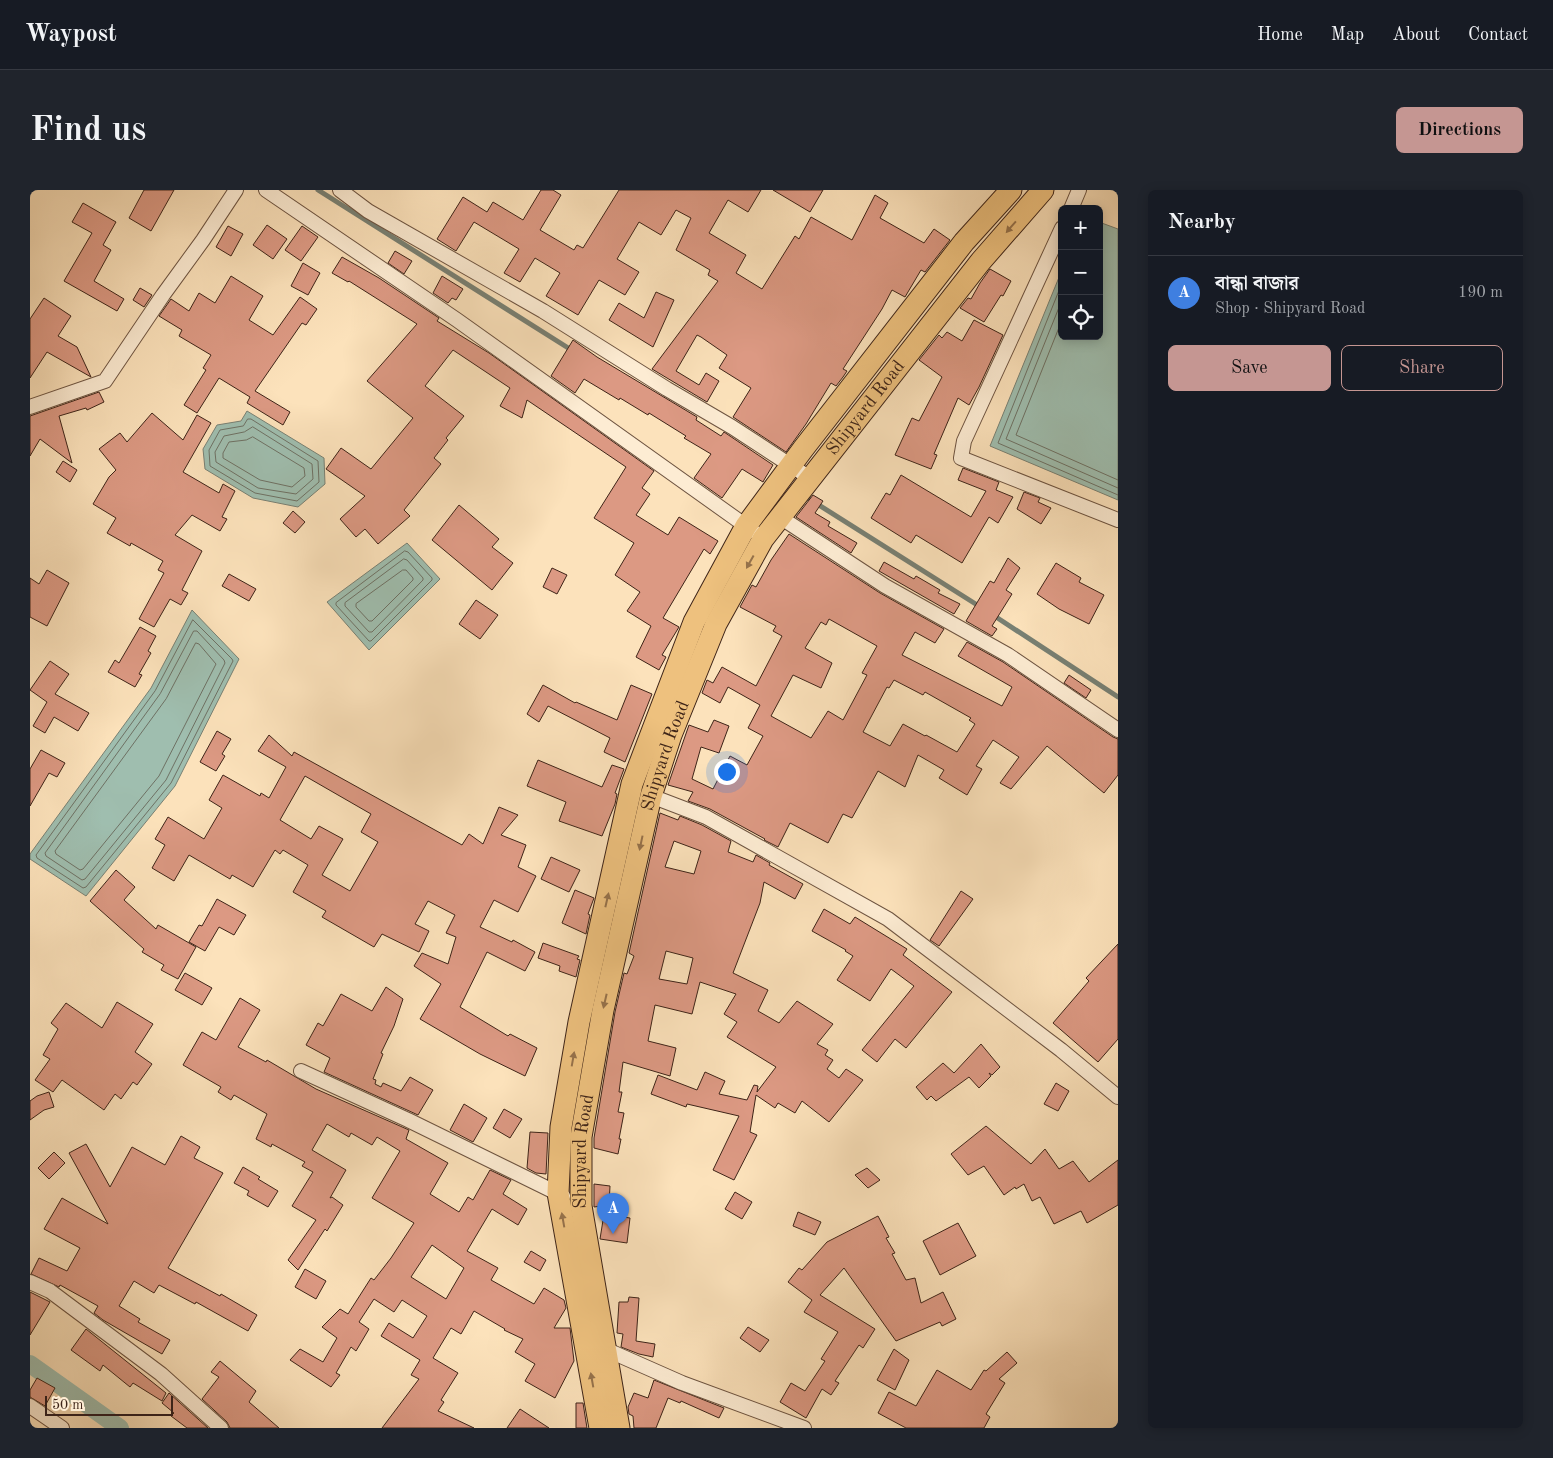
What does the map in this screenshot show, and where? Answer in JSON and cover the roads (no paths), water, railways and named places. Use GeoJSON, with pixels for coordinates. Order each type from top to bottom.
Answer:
{"type":"FeatureCollection","features":[{"type":"Feature","properties":{"kind":"main road","name":"Shipyard Road"},"geometry":{"type":"LineString","coordinates":[[600,1428],[558,1193],[561,1127],[579,1022],[632,784],[694,622],[746,526],[791,464],[964,242],[1011,190]]}},
{"type":"Feature","properties":{"kind":"main road","name":"Shipyard Road"},"geometry":{"type":"LineString","coordinates":[[619,1428],[582,1206],[581,1137],[603,1010],[651,796],[671,736],[716,624],[763,538],[980,261],[1043,190]]}},
{"type":"Feature","properties":{"kind":"street"},"geometry":{"type":"LineString","coordinates":[[30,407],[105,381],[236,190]]}},
{"type":"Feature","properties":{"kind":"street"},"geometry":{"type":"LineString","coordinates":[[266,190],[457,320],[763,538]]}},
{"type":"Feature","properties":{"kind":"street"},"geometry":{"type":"LineString","coordinates":[[340,190],[368,211],[543,311],[791,464],[810,478]]}},
{"type":"Feature","properties":{"kind":"street"},"geometry":{"type":"LineString","coordinates":[[1073,205],[1080,190]]}},
{"type":"Feature","properties":{"kind":"street"},"geometry":{"type":"LineString","coordinates":[[1058,237],[964,442],[961,458],[1118,520]]}},
{"type":"Feature","properties":{"kind":"street"},"geometry":{"type":"LineString","coordinates":[[780,517],[885,586],[1008,655],[1118,730]]}},
{"type":"Feature","properties":{"kind":"street"},"geometry":{"type":"LineString","coordinates":[[651,796],[706,817],[888,919],[1061,1050],[1118,1096]]}},
{"type":"Feature","properties":{"kind":"street"},"geometry":{"type":"LineString","coordinates":[[300,1071],[408,1120],[582,1206]]}},
{"type":"Feature","properties":{"kind":"street"},"geometry":{"type":"LineString","coordinates":[[30,1282],[50,1291],[162,1374],[221,1428]]}},
{"type":"Feature","properties":{"kind":"street"},"geometry":{"type":"LineString","coordinates":[[605,1349],[682,1384],[804,1428]]}},
{"type":"Feature","properties":{"kind":"street"},"geometry":{"type":"LineString","coordinates":[[30,1406],[62,1428]]}},
{"type":"Feature","properties":{"kind":"water"},"geometry":{"type":"Polygon","coordinates":[[[1103,223],[1118,229],[1118,500],[990,446],[1058,280],[1058,340],[1103,340],[1103,223]]]}},
{"type":"Feature","properties":{"kind":"water"},"geometry":{"type":"Polygon","coordinates":[[[247,411],[324,458],[325,484],[298,507],[253,498],[205,469],[203,449],[217,425],[241,421],[247,411]]]}},
{"type":"Feature","properties":{"kind":"water"},"geometry":{"type":"Polygon","coordinates":[[[407,543],[440,579],[369,650],[327,602],[407,543]]]}},
{"type":"Feature","properties":{"kind":"water"},"geometry":{"type":"Polygon","coordinates":[[[192,610],[239,659],[175,786],[86,896],[30,859],[30,854],[151,688],[192,610]]]}},
{"type":"Feature","properties":{"kind":"waterway"},"geometry":{"type":"LineString","coordinates":[[318,190],[573,351]]}},
{"type":"Feature","properties":{"kind":"waterway"},"geometry":{"type":"LineString","coordinates":[[803,495],[982,608]]}},
{"type":"Feature","properties":{"kind":"waterway"},"geometry":{"type":"LineString","coordinates":[[993,615],[1118,697]]}},
{"type":"Feature","properties":{"kind":"waterway"},"geometry":{"type":"LineString","coordinates":[[30,1364],[120,1428]]}},
{"type":"Feature","properties":{"kind":"place","name":"বান্ধা বাজার"},"geometry":{"type":"Point","coordinates":[613,1234]}}]}
